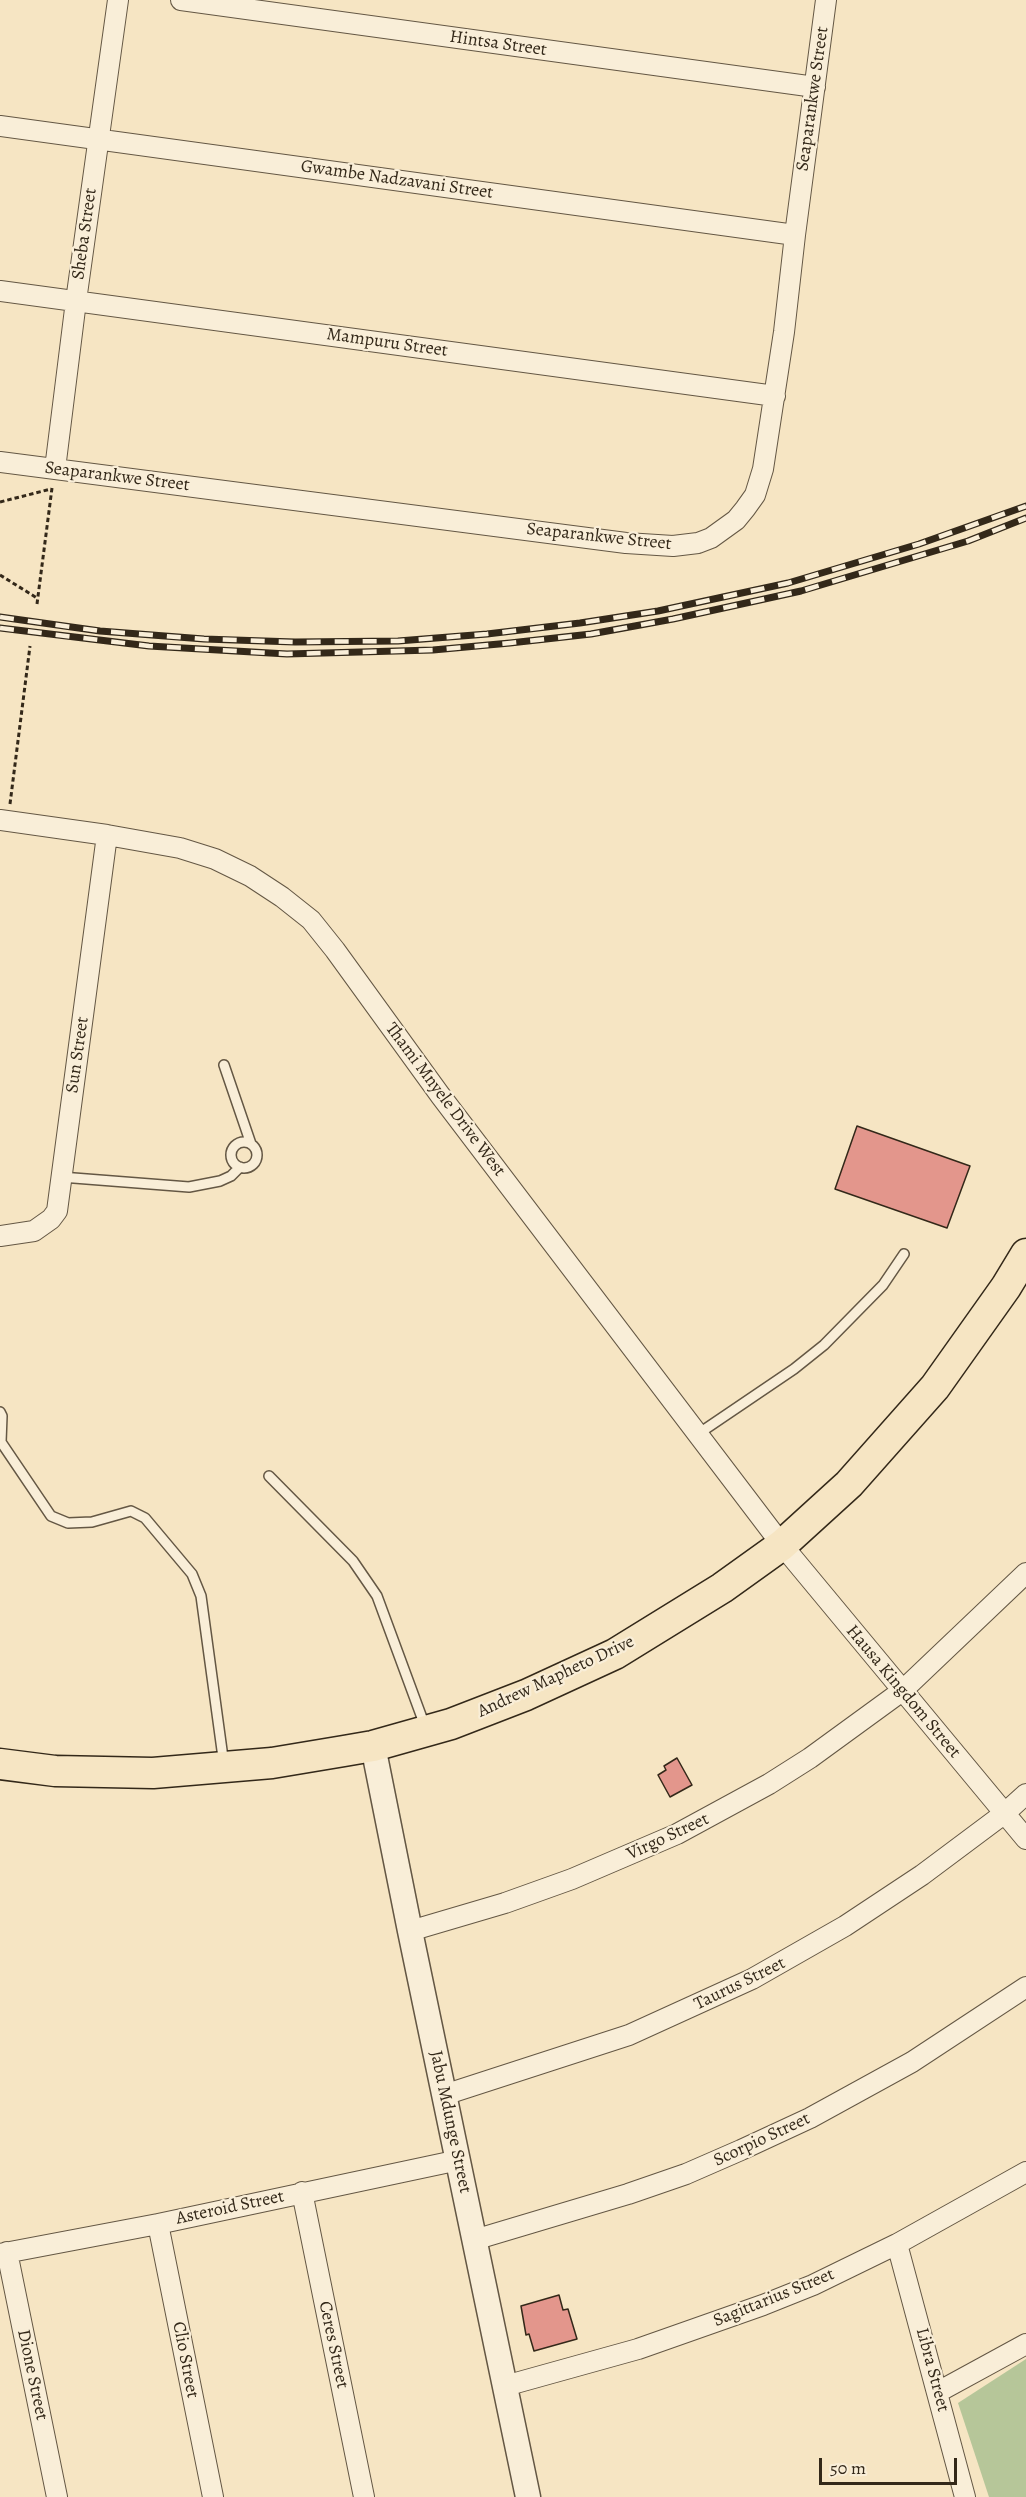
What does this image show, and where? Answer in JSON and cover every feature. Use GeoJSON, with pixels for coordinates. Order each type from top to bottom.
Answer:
{"type":"FeatureCollection","features":[{"type":"Feature","properties":{"kind":"main road","name":"Andrew Mapheto Drive"},"geometry":{"type":"LineString","coordinates":[[0,1764],[55,1771],[153,1773],[272,1763],[373,1746],[451,1724],[526,1695],[615,1654],[722,1588],[782,1545],[849,1484],[935,1387],[1006,1287],[1026,1254]]}},
{"type":"Feature","properties":{"kind":"street","name":"Sheba Street"},"geometry":{"type":"LineString","coordinates":[[56,469],[76,301],[118,0]]}},
{"type":"Feature","properties":{"kind":"street","name":"Hintsa Street"},"geometry":{"type":"LineString","coordinates":[[181,0],[815,87]]}},
{"type":"Feature","properties":{"kind":"street","name":"Seaparankwe Street"},"geometry":{"type":"LineString","coordinates":[[0,462],[626,543],[673,546],[687,545],[711,538],[736,520],[755,495],[763,470],[775,396],[826,0]]}},
{"type":"Feature","properties":{"kind":"street","name":"Gwambe Nadzavani Street"},"geometry":{"type":"LineString","coordinates":[[0,126],[795,236]]}},
{"type":"Feature","properties":{"kind":"street","name":"Mampuru Street"},"geometry":{"type":"LineString","coordinates":[[0,291],[775,396]]}},
{"type":"Feature","properties":{"kind":"street","name":"Thami Mnyele Drive West"},"geometry":{"type":"LineString","coordinates":[[4,820],[180,848],[214,859],[250,876],[282,897],[311,921],[782,1545]]}},
{"type":"Feature","properties":{"kind":"street","name":"Sun Street"},"geometry":{"type":"LineString","coordinates":[[0,1236],[34,1231],[51,1219],[57,1210],[107,835]]}},
{"type":"Feature","properties":{"kind":"street","name":"Hausa Kingdom Street"},"geometry":{"type":"LineString","coordinates":[[782,1545],[1026,1839]]}},
{"type":"Feature","properties":{"kind":"street","name":"Virgo Street"},"geometry":{"type":"LineString","coordinates":[[410,1931],[505,1903],[572,1880],[677,1834],[777,1779],[902,1691],[1026,1573]]}},
{"type":"Feature","properties":{"kind":"street","name":"Jabu Mdunge Street"},"geometry":{"type":"LineString","coordinates":[[373,1746],[528,2497]]}},
{"type":"Feature","properties":{"kind":"street","name":"Taurus Street"},"geometry":{"type":"LineString","coordinates":[[444,2095],[629,2035],[752,1979],[845,1926],[922,1875],[1005,1814],[1026,1794]]}},
{"type":"Feature","properties":{"kind":"street","name":"Scorpio Street"},"geometry":{"type":"LineString","coordinates":[[474,2240],[628,2194],[686,2174],[741,2150],[810,2118],[912,2062],[1026,1987]]}},
{"type":"Feature","properties":{"kind":"street","name":"Asteroid Street"},"geometry":{"type":"LineString","coordinates":[[4,2253],[158,2224],[459,2160]]}},
{"type":"Feature","properties":{"kind":"street","name":"Sagittarius Street"},"geometry":{"type":"LineString","coordinates":[[506,2386],[638,2349],[704,2327],[813,2284],[897,2244],[1026,2172]]}},
{"type":"Feature","properties":{"kind":"street","name":"Ceres Street"},"geometry":{"type":"LineString","coordinates":[[302,2192],[364,2497]]}},
{"type":"Feature","properties":{"kind":"street","name":"Clio Street"},"geometry":{"type":"LineString","coordinates":[[158,2224],[213,2497]]}},
{"type":"Feature","properties":{"kind":"street","name":"Libra Street"},"geometry":{"type":"LineString","coordinates":[[897,2244],[965,2497]]}},
{"type":"Feature","properties":{"kind":"street","name":"Dione Street"},"geometry":{"type":"LineString","coordinates":[[4,2253],[57,2497]]}},
{"type":"Feature","properties":{"kind":"street"},"geometry":{"type":"LineString","coordinates":[[938,2392],[1026,2344]]}},
{"type":"Feature","properties":{"kind":"lane"},"geometry":{"type":"LineString","coordinates":[[224,1065],[251,1144],[257,1154],[256,1160],[246,1167],[240,1167],[231,1159],[231,1152],[239,1143],[251,1144]]}},
{"type":"Feature","properties":{"kind":"lane"},"geometry":{"type":"LineString","coordinates":[[61,1177],[189,1187],[220,1181],[231,1176],[240,1167]]}},
{"type":"Feature","properties":{"kind":"lane"},"geometry":{"type":"LineString","coordinates":[[698,1434],[786,1375],[824,1345],[883,1286],[904,1254]]}},
{"type":"Feature","properties":{"kind":"lane"},"geometry":{"type":"LineString","coordinates":[[0,1412],[2,1416],[1,1442],[51,1516],[68,1523],[93,1522],[131,1510],[145,1518],[192,1574],[201,1596],[225,1767]]}},
{"type":"Feature","properties":{"kind":"lane"},"geometry":{"type":"LineString","coordinates":[[269,1476],[353,1561],[373,1589],[426,1731]]}},
{"type":"Feature","properties":{"kind":"path"},"geometry":{"type":"LineString","coordinates":[[0,502],[52,489]]}},
{"type":"Feature","properties":{"kind":"path"},"geometry":{"type":"LineString","coordinates":[[36,604],[51,501]]}},
{"type":"Feature","properties":{"kind":"path"},"geometry":{"type":"LineString","coordinates":[[0,575],[38,598]]}},
{"type":"Feature","properties":{"kind":"path"},"geometry":{"type":"LineString","coordinates":[[4,820],[30,646]]}},
{"type":"Feature","properties":{"kind":"green space"},"geometry":{"type":"Polygon","coordinates":[[[1026,2359],[1026,2497],[989,2497],[958,2403],[1026,2359]]]}},
{"type":"Feature","properties":{"kind":"building"},"geometry":{"type":"Polygon","coordinates":[[[857,1126],[970,1166],[947,1228],[835,1189],[857,1126]]]}},
{"type":"Feature","properties":{"kind":"building"},"geometry":{"type":"Polygon","coordinates":[[[677,1758],[692,1785],[670,1797],[658,1775],[666,1770],[664,1766],[677,1758]]]}},
{"type":"Feature","properties":{"kind":"building"},"geometry":{"type":"Polygon","coordinates":[[[559,2295],[563,2310],[568,2309],[577,2339],[534,2351],[529,2334],[526,2335],[521,2306],[559,2295]]]}},
{"type":"Feature","properties":{"kind":"railway"},"geometry":{"type":"LineString","coordinates":[[0,617],[100,631],[204,639],[295,642],[398,641],[487,634],[658,611],[788,583],[919,544],[1026,506]]}},
{"type":"Feature","properties":{"kind":"railway"},"geometry":{"type":"LineString","coordinates":[[0,628],[149,646],[287,654],[433,650],[510,643],[591,634],[801,591],[968,541],[1026,518]]}}]}
